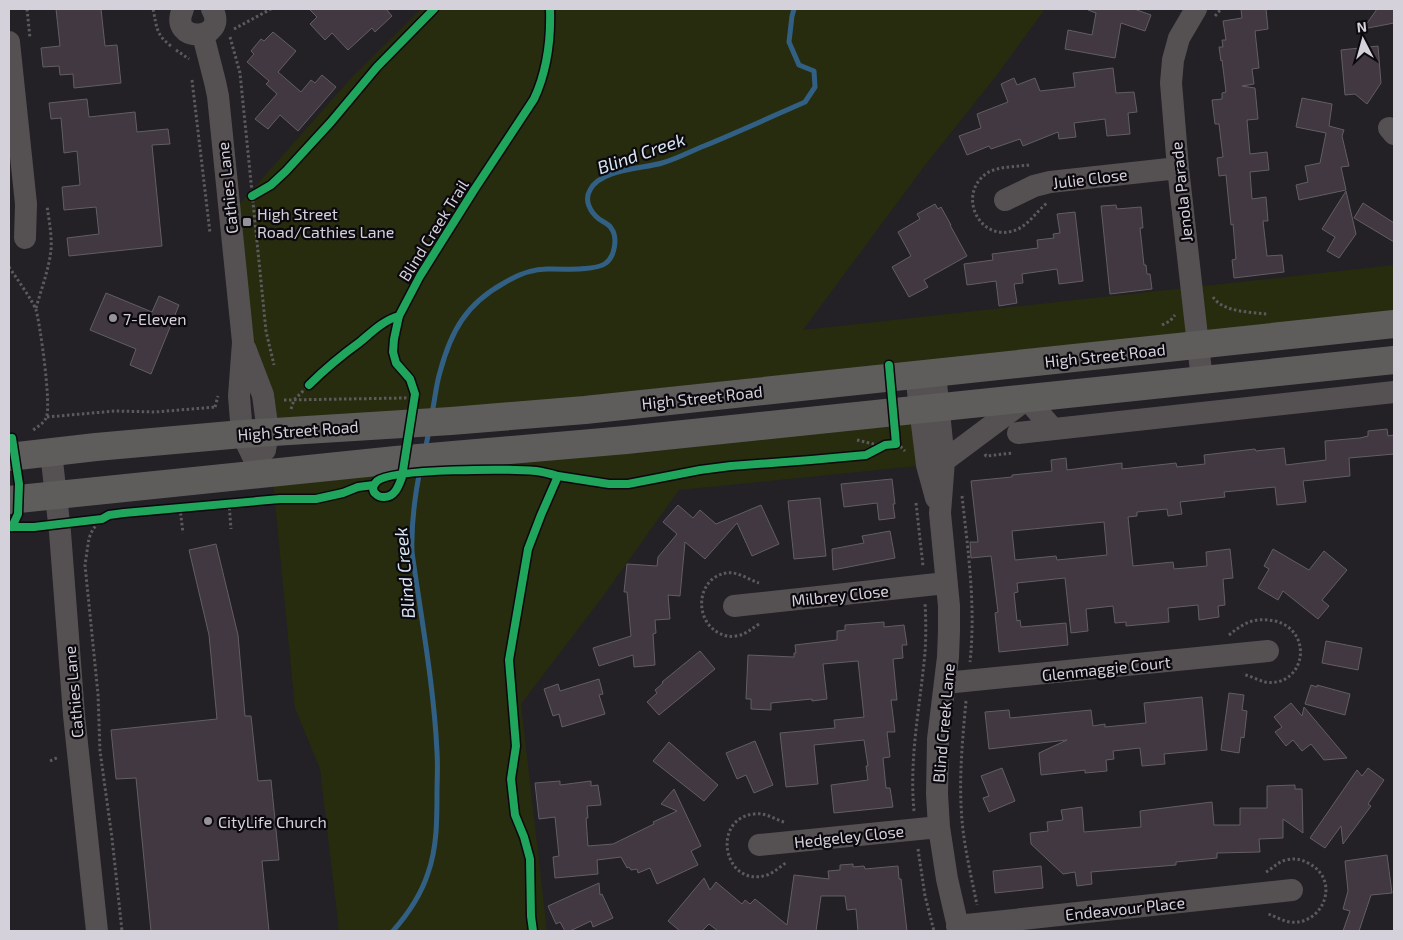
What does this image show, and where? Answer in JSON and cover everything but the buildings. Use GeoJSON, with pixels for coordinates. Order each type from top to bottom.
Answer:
{"type":"FeatureCollection","features":[{"type":"Feature","properties":{"kind":"main road","name":"High Street Road"},"geometry":{"type":"LineString","coordinates":[[9,457],[405,418],[451,421],[585,410],[1394,324]]}},
{"type":"Feature","properties":{"kind":"main road"},"geometry":{"type":"LineString","coordinates":[[9,500],[261,473],[626,440],[894,413],[1394,360]]}},
{"type":"Feature","properties":{"kind":"street"},"geometry":{"type":"LineString","coordinates":[[183,9],[181,20],[186,31],[191,34],[221,20]]}},
{"type":"Feature","properties":{"kind":"street","name":"Jenola Parade"},"geometry":{"type":"LineString","coordinates":[[1202,380],[1170,83],[1173,60],[1179,38],[1203,15]]}},
{"type":"Feature","properties":{"kind":"street","name":"Cathies Lane"},"geometry":{"type":"LineString","coordinates":[[221,20],[218,96],[243,342],[240,396],[255,433],[261,473]]}},
{"type":"Feature","properties":{"kind":"street"},"geometry":{"type":"LineString","coordinates":[[9,42],[26,204],[25,238]]}},
{"type":"Feature","properties":{"kind":"street","name":"Julie Close"},"geometry":{"type":"LineString","coordinates":[[1005,200],[1034,186],[1050,182],[1178,168]]}},
{"type":"Feature","properties":{"kind":"street","name":"Blind Creek Lane"},"geometry":{"type":"LineString","coordinates":[[926,374],[930,409],[944,461],[940,513],[950,632],[937,757],[937,794],[939,827],[947,879],[958,929]]}},
{"type":"Feature","properties":{"kind":"street"},"geometry":{"type":"LineString","coordinates":[[1018,433],[1392,390]]}},
{"type":"Feature","properties":{"kind":"street"},"geometry":{"type":"LineString","coordinates":[[944,461],[1027,399],[1053,429]]}},
{"type":"Feature","properties":{"kind":"street","name":"Blind Creek Lane"},"geometry":{"type":"LineString","coordinates":[[930,409],[927,465],[940,513]]}},
{"type":"Feature","properties":{"kind":"street","name":"Cathies Lane"},"geometry":{"type":"LineString","coordinates":[[51,452],[59,524],[74,715],[97,931]]}},
{"type":"Feature","properties":{"kind":"street","name":"Milbrey Close"},"geometry":{"type":"LineString","coordinates":[[734,606],[946,583]]}},
{"type":"Feature","properties":{"kind":"street","name":"Glenmaggie Court"},"geometry":{"type":"LineString","coordinates":[[945,683],[1268,651]]}},
{"type":"Feature","properties":{"kind":"street","name":"Hedgeley Close"},"geometry":{"type":"LineString","coordinates":[[759,845],[939,827]]}},
{"type":"Feature","properties":{"kind":"street","name":"Endeavour Place"},"geometry":{"type":"LineString","coordinates":[[958,929],[1292,890]]}},
{"type":"Feature","properties":{"kind":"path"},"geometry":{"type":"LineString","coordinates":[[271,9],[221,20],[230,35],[240,72],[266,331],[276,373]]}},
{"type":"Feature","properties":{"kind":"path"},"geometry":{"type":"LineString","coordinates":[[1203,15],[1221,9]]}},
{"type":"Feature","properties":{"kind":"path"},"geometry":{"type":"LineString","coordinates":[[190,64],[192,59]]}},
{"type":"Feature","properties":{"kind":"path"},"geometry":{"type":"LineString","coordinates":[[192,74],[211,238]]}},
{"type":"Feature","properties":{"kind":"path"},"geometry":{"type":"LineString","coordinates":[[252,196],[263,191]]}},
{"type":"Feature","properties":{"kind":"path"},"geometry":{"type":"LineString","coordinates":[[9,267],[36,308],[46,374],[47,417]]}},
{"type":"Feature","properties":{"kind":"path"},"geometry":{"type":"LineString","coordinates":[[1212,293],[1216,302],[1228,308],[1276,315]]}},
{"type":"Feature","properties":{"kind":"path"},"geometry":{"type":"LineString","coordinates":[[289,414],[294,400],[312,382]]}},
{"type":"Feature","properties":{"kind":"path"},"geometry":{"type":"LineString","coordinates":[[215,407],[220,390]]}},
{"type":"Feature","properties":{"kind":"path"},"geometry":{"type":"LineString","coordinates":[[282,391],[284,400],[406,398]]}},
{"type":"Feature","properties":{"kind":"path"},"geometry":{"type":"LineString","coordinates":[[405,418],[415,394]]}},
{"type":"Feature","properties":{"kind":"path"},"geometry":{"type":"LineString","coordinates":[[27,435],[47,417],[108,412],[155,412],[222,407]]}},
{"type":"Feature","properties":{"kind":"path"},"geometry":{"type":"LineString","coordinates":[[894,413],[896,444]]}},
{"type":"Feature","properties":{"kind":"path"},"geometry":{"type":"LineString","coordinates":[[850,440],[882,446]]}},
{"type":"Feature","properties":{"kind":"path"},"geometry":{"type":"LineString","coordinates":[[870,453],[882,446],[896,444],[906,453]]}},
{"type":"Feature","properties":{"kind":"path"},"geometry":{"type":"LineString","coordinates":[[979,456],[986,456]]}},
{"type":"Feature","properties":{"kind":"path"},"geometry":{"type":"LineString","coordinates":[[962,494],[973,607],[970,667]]}},
{"type":"Feature","properties":{"kind":"path"},"geometry":{"type":"LineString","coordinates":[[915,500],[923,568]]}},
{"type":"Feature","properties":{"kind":"path"},"geometry":{"type":"LineString","coordinates":[[219,504],[233,503],[231,529]]}},
{"type":"Feature","properties":{"kind":"path"},"geometry":{"type":"LineString","coordinates":[[170,509],[189,507]]}},
{"type":"Feature","properties":{"kind":"path"},"geometry":{"type":"LineString","coordinates":[[180,508],[182,534]]}},
{"type":"Feature","properties":{"kind":"path"},"geometry":{"type":"LineString","coordinates":[[59,524],[106,517]]}},
{"type":"Feature","properties":{"kind":"path"},"geometry":{"type":"LineString","coordinates":[[106,517],[92,533],[86,553],[85,565],[98,694],[100,751],[122,931]]}},
{"type":"Feature","properties":{"kind":"path"},"geometry":{"type":"LineString","coordinates":[[914,819],[912,773],[925,651],[926,598]]}},
{"type":"Feature","properties":{"kind":"path"},"geometry":{"type":"LineString","coordinates":[[967,699],[960,785],[961,807],[964,839],[977,906]]}},
{"type":"Feature","properties":{"kind":"path"},"geometry":{"type":"LineString","coordinates":[[917,846],[919,866],[934,931]]}},
{"type":"Feature","properties":{"kind":"green space"},"geometry":{"type":"Polygon","coordinates":[[[421,9],[1045,9],[996,76],[923,168],[803,330],[1394,265],[1394,324],[268,432],[230,215],[352,77],[421,9]]]}},
{"type":"Feature","properties":{"kind":"green space"},"geometry":{"type":"Polygon","coordinates":[[[920,410],[927,465],[679,490],[604,595],[521,704],[547,931],[339,931],[320,769],[295,708],[272,472],[920,410]]]}},
{"type":"Feature","properties":{"kind":"waterway","name":"Blind Creek"},"geometry":{"type":"LineString","coordinates":[[432,413],[439,377],[449,344],[462,320],[480,300],[509,280],[530,271],[601,266],[612,256],[615,241],[613,232],[609,225],[593,213],[588,202],[588,194],[595,183],[612,174],[673,159],[805,102],[815,87],[814,71],[799,65],[789,42],[794,9]]}},
{"type":"Feature","properties":{"kind":"waterway","name":"Blind Creek"},"geometry":{"type":"LineString","coordinates":[[425,450],[429,431]]}},
{"type":"Feature","properties":{"kind":"waterway","name":"Blind Creek"},"geometry":{"type":"LineString","coordinates":[[393,931],[414,904],[422,889],[431,863],[437,823],[435,727],[430,677],[412,552],[414,508],[421,465]]}},
{"type":"Feature","properties":{"kind":"cycle path"},"geometry":{"type":"LineString","coordinates":[[252,196],[271,185],[286,171],[331,122],[377,67],[434,9]]}},
{"type":"Feature","properties":{"kind":"cycle path","name":"Blind Creek Trail"},"geometry":{"type":"LineString","coordinates":[[533,931],[530,859],[515,815],[511,779],[516,746],[509,660],[528,549],[558,476],[539,471],[523,470],[428,472],[405,474],[387,477],[377,481],[373,487],[377,495],[387,497],[396,490],[399,484],[402,477],[415,394],[410,379],[396,363],[393,352],[399,316],[420,276],[534,99],[547,55],[550,9]]}},
{"type":"Feature","properties":{"kind":"cycle path"},"geometry":{"type":"LineString","coordinates":[[309,385],[334,362],[378,327],[388,320],[399,316]]}},
{"type":"Feature","properties":{"kind":"cycle path"},"geometry":{"type":"LineString","coordinates":[[558,476],[609,484],[628,484],[731,466],[866,455],[885,445],[896,444],[889,365]]}},
{"type":"Feature","properties":{"kind":"cycle path"},"geometry":{"type":"LineString","coordinates":[[9,438],[12,438],[19,484],[18,514],[12,527]]}},
{"type":"Feature","properties":{"kind":"cycle path"},"geometry":{"type":"LineString","coordinates":[[9,527],[34,527],[102,519],[109,515],[124,513],[280,499],[316,499],[343,493],[358,487],[374,485]]}},
{"type":"Feature","properties":{"kind":"place","name":"High Street Road/Cathies Lane"},"geometry":{"type":"Point","coordinates":[247,222]}},
{"type":"Feature","properties":{"kind":"place","name":"7-Eleven"},"geometry":{"type":"Point","coordinates":[113,318]}},
{"type":"Feature","properties":{"kind":"place","name":"CityLife Church"},"geometry":{"type":"Point","coordinates":[208,821]}}]}
